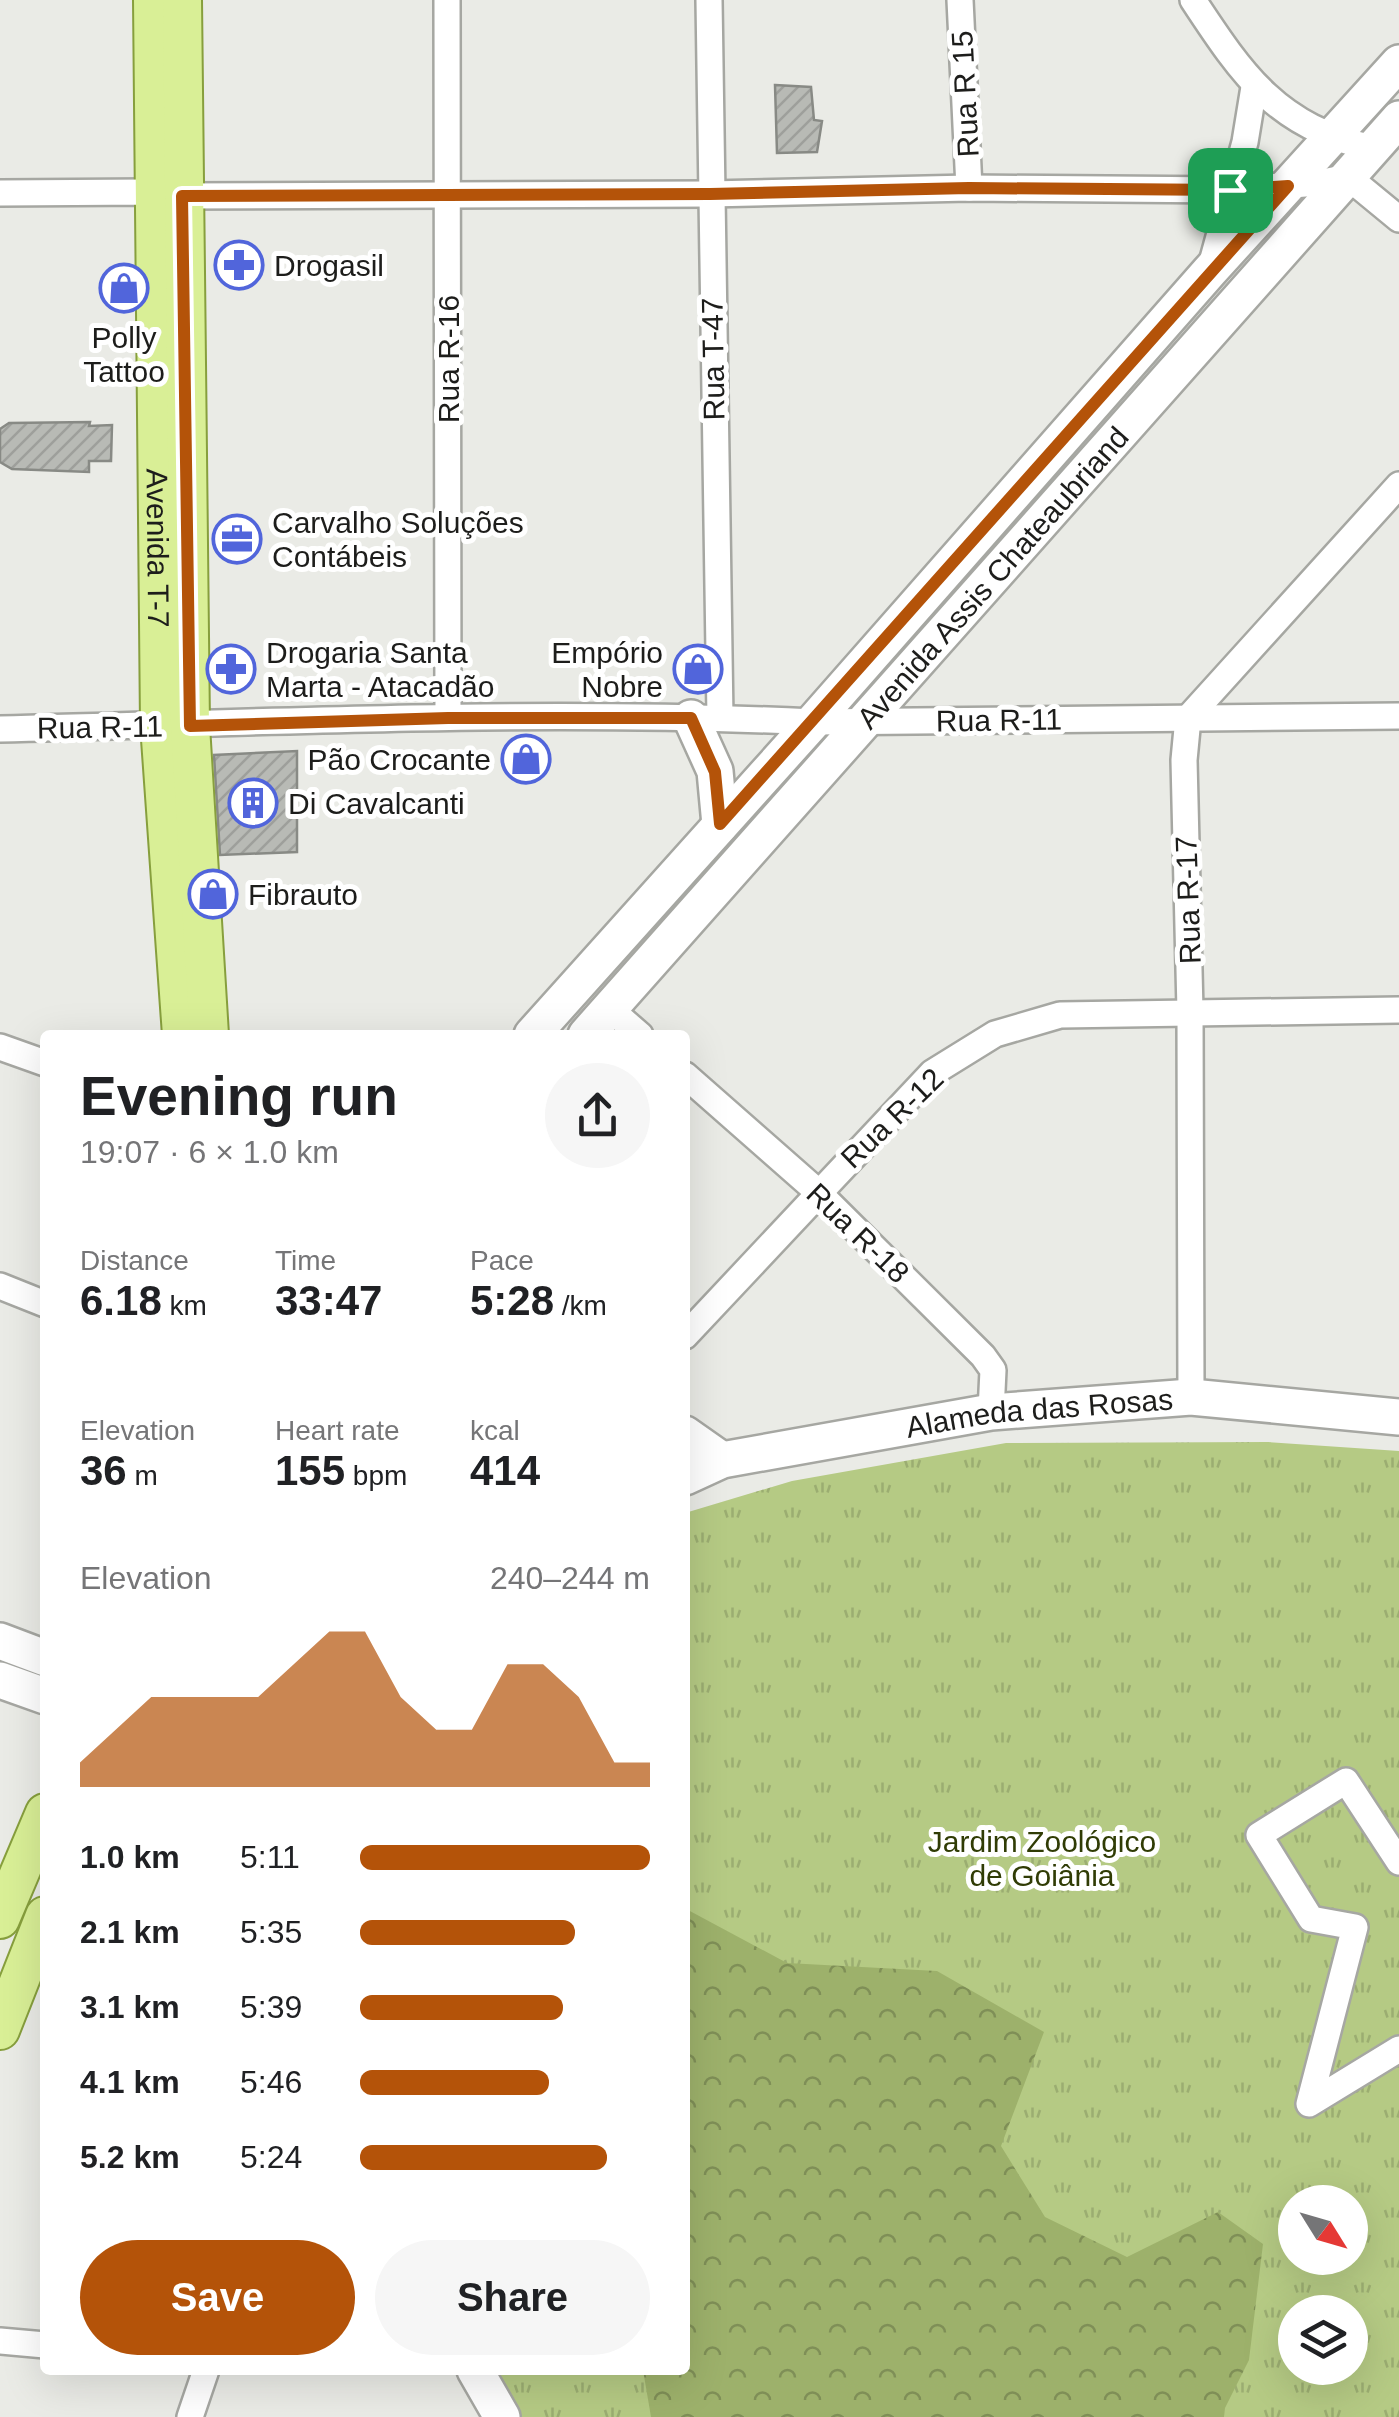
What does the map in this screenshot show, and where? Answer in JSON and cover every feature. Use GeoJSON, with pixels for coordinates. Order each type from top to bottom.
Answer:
{"type":"FeatureCollection","features":[{"type":"Feature","properties":{"kind":"main road","name":"Avenida T-7"},"geometry":{"type":"LineString","coordinates":[[153,0],[169,195],[182,1030]]}},
{"type":"Feature","properties":{"kind":"main road","name":"Avenida T-7"},"geometry":{"type":"LineString","coordinates":[[169,195],[182,0]]}},
{"type":"Feature","properties":{"kind":"main road","name":"Avenida Assis Chateaubriand"},"geometry":{"type":"LineString","coordinates":[[536,1030],[1399,63]]}},
{"type":"Feature","properties":{"kind":"main road","name":"Avenida Assis Chateaubriand"},"geometry":{"type":"LineString","coordinates":[[590,1030],[1399,119]]}},
{"type":"Feature","properties":{"kind":"main road"},"geometry":{"type":"LineString","coordinates":[[706,718],[720,824]]}},
{"type":"Feature","properties":{"kind":"main road","name":"Avenida T-7"},"geometry":{"type":"LineString","coordinates":[[175,726],[209,1030]]}},
{"type":"Feature","properties":{"kind":"main road","name":"Alameda das Rosas"},"geometry":{"type":"LineString","coordinates":[[690,1476],[722,1460],[991,1412],[1190,1397],[1399,1418]]}},
{"type":"Feature","properties":{"kind":"main road"},"geometry":{"type":"LineString","coordinates":[[690,1438],[722,1460]]}},
{"type":"Feature","properties":{"kind":"main road"},"geometry":{"type":"LineString","coordinates":[[0,1641],[40,1656]]}},
{"type":"Feature","properties":{"kind":"main road"},"geometry":{"type":"LineString","coordinates":[[0,1680],[40,1694]]}},
{"type":"Feature","properties":{"kind":"main road"},"geometry":{"type":"LineString","coordinates":[[0,1919],[40,1824]]}},
{"type":"Feature","properties":{"kind":"main road"},"geometry":{"type":"LineString","coordinates":[[0,2030],[40,1929]]}},
{"type":"Feature","properties":{"kind":"main road"},"geometry":{"type":"LineString","coordinates":[[478,2375],[502,2417]]}},
{"type":"Feature","properties":{"kind":"street","name":"Rua R-16"},"geometry":{"type":"LineString","coordinates":[[447,0],[448,718]]}},
{"type":"Feature","properties":{"kind":"street","name":"Rua T-47"},"geometry":{"type":"LineString","coordinates":[[706,718],[709,0]]}},
{"type":"Feature","properties":{"kind":"street","name":"Rua R 15"},"geometry":{"type":"LineString","coordinates":[[960,0],[969,188]]}},
{"type":"Feature","properties":{"kind":"street"},"geometry":{"type":"LineString","coordinates":[[1194,0],[1254,86],[1291,115],[1332,138],[1373,148]]}},
{"type":"Feature","properties":{"kind":"street"},"geometry":{"type":"LineString","coordinates":[[1210,272],[1245,142],[1254,86]]}},
{"type":"Feature","properties":{"kind":"street"},"geometry":{"type":"LineString","coordinates":[[0,194],[1230,190],[1348,177],[1399,219]]}},
{"type":"Feature","properties":{"kind":"street"},"geometry":{"type":"LineString","coordinates":[[1188,718],[1399,484]]}},
{"type":"Feature","properties":{"kind":"street","name":"Rua R-11"},"geometry":{"type":"LineString","coordinates":[[0,729],[448,718],[812,722],[1399,716]]}},
{"type":"Feature","properties":{"kind":"street","name":"Rua R-17"},"geometry":{"type":"LineString","coordinates":[[1188,718],[1184,760],[1190,1012],[1190,1397]]}},
{"type":"Feature","properties":{"kind":"street"},"geometry":{"type":"LineString","coordinates":[[609,1008],[634,1030]]}},
{"type":"Feature","properties":{"kind":"street","name":"Rua R-12"},"geometry":{"type":"LineString","coordinates":[[690,1331],[932,1073],[995,1034],[1060,1015],[1399,1010]]}},
{"type":"Feature","properties":{"kind":"street"},"geometry":{"type":"LineString","coordinates":[[0,1047],[40,1061]]}},
{"type":"Feature","properties":{"kind":"street","name":"Rua R-18"},"geometry":{"type":"LineString","coordinates":[[690,1079],[818,1192],[983,1356],[993,1370],[991,1412]]}},
{"type":"Feature","properties":{"kind":"street"},"geometry":{"type":"LineString","coordinates":[[0,1286],[40,1302]]}},
{"type":"Feature","properties":{"kind":"street"},"geometry":{"type":"LineString","coordinates":[[1399,1862],[1346,1781],[1259,1835],[1311,1919],[1355,1927],[1309,2104],[1399,2049]]}},
{"type":"Feature","properties":{"kind":"street"},"geometry":{"type":"LineString","coordinates":[[0,2340],[40,2344]]}},
{"type":"Feature","properties":{"kind":"street"},"geometry":{"type":"LineString","coordinates":[[190,2417],[204,2375]]}},
{"type":"Feature","properties":{"kind":"green space","name":"Jardim Zoológico de Goiânia"},"geometry":{"type":"Polygon","coordinates":[[[1268,1442],[1399,1451],[1399,2417],[521,2417],[498,2375],[690,2375],[690,1512],[792,1481],[1006,1443],[1268,1442]]]}},
{"type":"Feature","properties":{"kind":"green space"},"geometry":{"type":"Polygon","coordinates":[[[690,1911],[787,1963],[937,1971],[1044,2032],[1001,2146],[1045,2217],[1127,2257],[1218,2212],[1263,2244],[1249,2360],[1224,2417],[651,2417],[644,2375],[690,2375],[690,1911]]]}},
{"type":"Feature","properties":{"kind":"building"},"geometry":{"type":"Polygon","coordinates":[[[775,85],[811,87],[814,120],[822,121],[817,152],[777,153],[775,85]]]}},
{"type":"Feature","properties":{"kind":"building"},"geometry":{"type":"Polygon","coordinates":[[[90,422],[89,426],[112,425],[111,461],[89,461],[89,472],[12,469],[0,462],[0,429],[9,423],[90,422]]]}},
{"type":"Feature","properties":{"kind":"building","name":"Di Cavalcanti"},"geometry":{"type":"Polygon","coordinates":[[[297,751],[297,852],[220,855],[214,755],[297,751]]]}},
{"type":"Feature","properties":{"kind":"place","name":"Drogasil"},"geometry":{"type":"Point","coordinates":[239,265]}},
{"type":"Feature","properties":{"kind":"place","name":"Polly Tattoo"},"geometry":{"type":"Point","coordinates":[124,288]}},
{"type":"Feature","properties":{"kind":"place","name":"Carvalho Soluções Contábeis"},"geometry":{"type":"Point","coordinates":[237,539]}},
{"type":"Feature","properties":{"kind":"place","name":"Drogaria Santa Marta - Atacadão"},"geometry":{"type":"Point","coordinates":[231,669]}},
{"type":"Feature","properties":{"kind":"place","name":"Empório Nobre"},"geometry":{"type":"Point","coordinates":[698,669]}},
{"type":"Feature","properties":{"kind":"place","name":"Pão Crocante"},"geometry":{"type":"Point","coordinates":[526,759]}},
{"type":"Feature","properties":{"kind":"place","name":"Di Cavalcanti"},"geometry":{"type":"Point","coordinates":[253,803]}},
{"type":"Feature","properties":{"kind":"place","name":"Fibrauto"},"geometry":{"type":"Point","coordinates":[213,894]}},
{"type":"Feature","properties":{"kind":"route"},"geometry":{"type":"LineString","coordinates":[[1288,186],[720,824],[715,772],[691,718],[448,718],[190,726],[182,196],[710,194],[969,188],[1230,190],[1288,186]]}}]}
